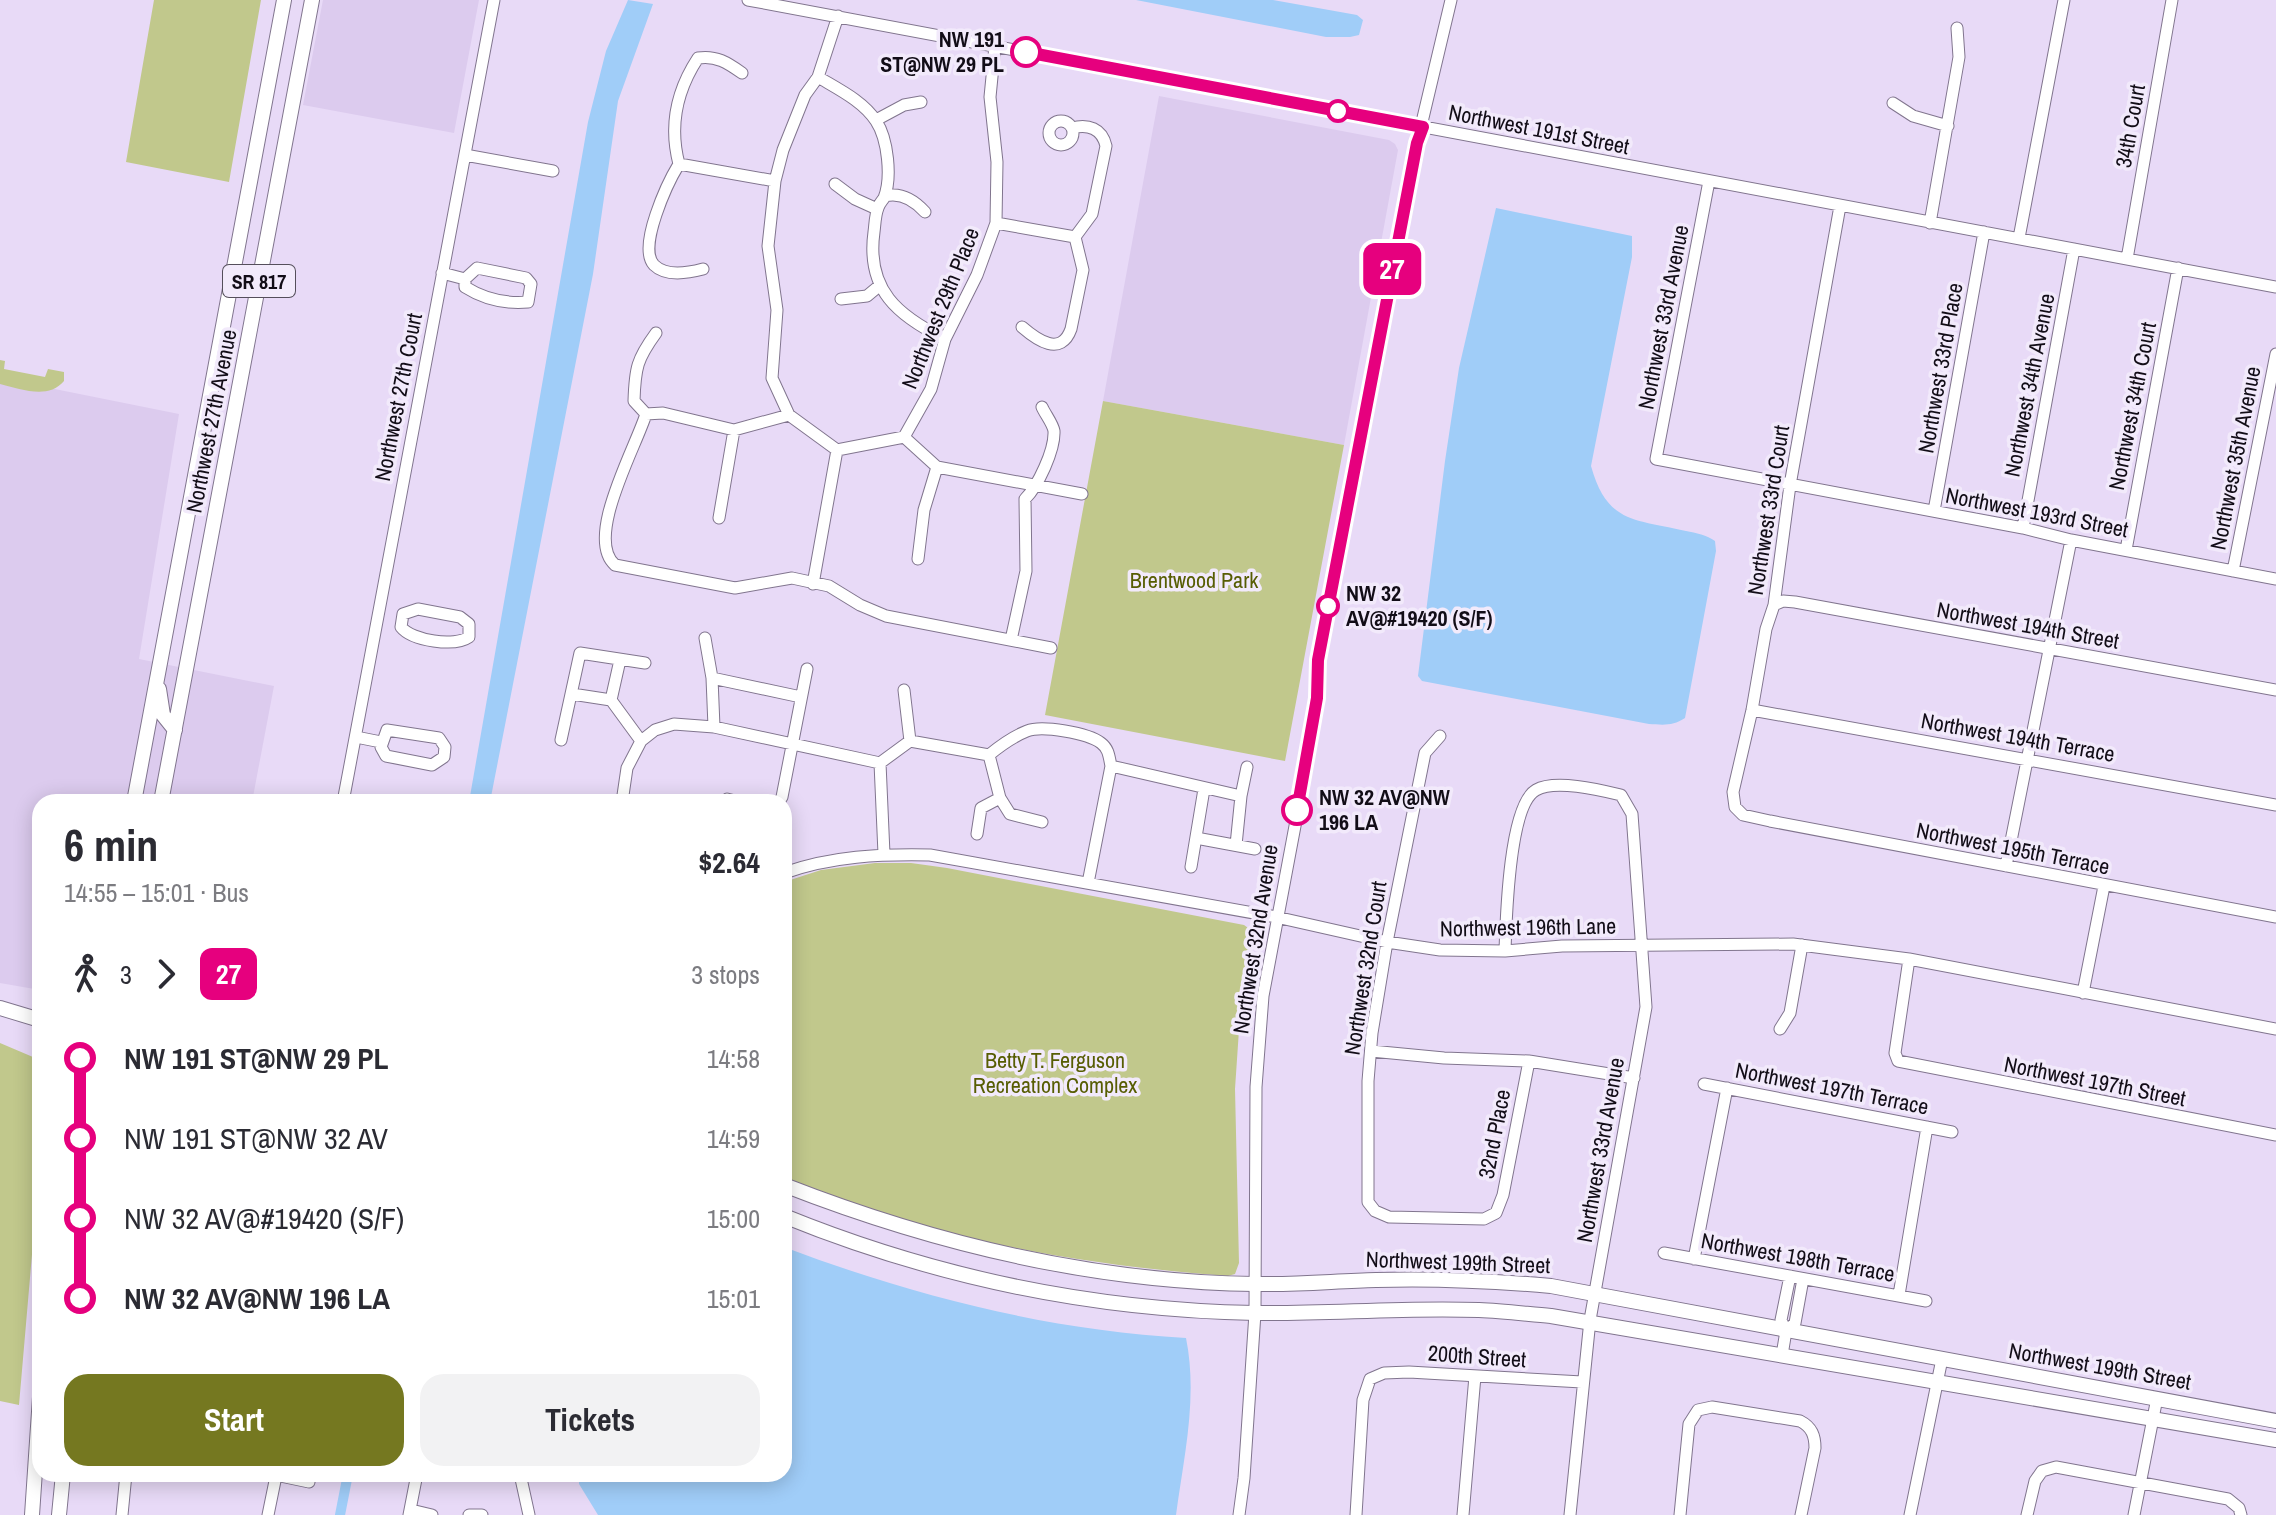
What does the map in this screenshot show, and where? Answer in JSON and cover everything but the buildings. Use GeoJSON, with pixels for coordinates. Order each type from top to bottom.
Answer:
{"type":"FeatureCollection","features":[{"type":"Feature","properties":{"kind":"main road","name":"Northwest 27th Avenue"},"geometry":{"type":"LineString","coordinates":[[136,794],[284,0]]}},
{"type":"Feature","properties":{"kind":"main road","name":"Northwest 27th Avenue"},"geometry":{"type":"LineString","coordinates":[[163,794],[312,0]]}},
{"type":"Feature","properties":{"kind":"main road"},"geometry":{"type":"LineString","coordinates":[[158,677],[163,715],[175,730]]}},
{"type":"Feature","properties":{"kind":"main road"},"geometry":{"type":"LineString","coordinates":[[0,1008],[32,1018]]}},
{"type":"Feature","properties":{"kind":"main road","name":"Northwest 199th Street"},"geometry":{"type":"LineString","coordinates":[[792,1188],[867,1216],[997,1253],[1118,1274],[1256,1284],[1481,1280],[1551,1286],[2276,1421]]}},
{"type":"Feature","properties":{"kind":"main road","name":"Northwest 199th Street"},"geometry":{"type":"LineString","coordinates":[[792,1219],[912,1262],[987,1282],[1112,1304],[1255,1313],[1477,1310],[1590,1320],[2276,1440]]}},
{"type":"Feature","properties":{"kind":"main road"},"geometry":{"type":"LineString","coordinates":[[32,1515],[34,1482]]}},
{"type":"Feature","properties":{"kind":"main road"},"geometry":{"type":"LineString","coordinates":[[59,1515],[62,1482]]}},
{"type":"Feature","properties":{"kind":"street","name":"Northwest 191st Street"},"geometry":{"type":"LineString","coordinates":[[748,0],[2276,287]]}},
{"type":"Feature","properties":{"kind":"street","name":"Northwest 32nd Avenue"},"geometry":{"type":"LineString","coordinates":[[1239,1515],[1246,1463],[1255,1313],[1258,1043],[1263,996],[1311,741],[1318,660],[1417,143],[1451,0]]}},
{"type":"Feature","properties":{"kind":"street"},"geometry":{"type":"LineString","coordinates":[[2019,238],[2064,0]]}},
{"type":"Feature","properties":{"kind":"street","name":"34th Court"},"geometry":{"type":"LineString","coordinates":[[2127,259],[2172,0]]}},
{"type":"Feature","properties":{"kind":"street","name":"Northwest 27th Court"},"geometry":{"type":"LineString","coordinates":[[345,794],[493,3]]}},
{"type":"Feature","properties":{"kind":"street"},"geometry":{"type":"LineString","coordinates":[[838,16],[818,77],[805,95],[783,150],[775,181],[768,246],[777,310],[772,378],[789,415],[837,450],[904,437],[937,467],[1082,494]]}},
{"type":"Feature","properties":{"kind":"street"},"geometry":{"type":"LineString","coordinates":[[1930,223],[1959,57],[1957,28]]}},
{"type":"Feature","properties":{"kind":"street","name":"Northwest 29th Place"},"geometry":{"type":"LineString","coordinates":[[904,437],[931,389],[945,339],[977,275],[996,223],[997,162],[990,97],[995,46]]}},
{"type":"Feature","properties":{"kind":"street"},"geometry":{"type":"LineString","coordinates":[[703,269],[670,273],[655,266],[648,255],[659,205],[666,185],[679,164],[673,142],[674,118],[689,71],[698,58],[707,56],[722,60],[742,73]]}},
{"type":"Feature","properties":{"kind":"street"},"geometry":{"type":"LineString","coordinates":[[818,77],[851,97],[876,120],[889,152],[885,196],[877,209],[871,253],[879,286],[896,308],[915,325],[945,339]]}},
{"type":"Feature","properties":{"kind":"street"},"geometry":{"type":"LineString","coordinates":[[876,120],[904,105],[921,102]]}},
{"type":"Feature","properties":{"kind":"street"},"geometry":{"type":"LineString","coordinates":[[1893,103],[1913,116],[1948,126]]}},
{"type":"Feature","properties":{"kind":"street"},"geometry":{"type":"LineString","coordinates":[[1072,128],[1083,126],[1095,129],[1104,136],[1106,146],[1092,214],[1075,237]]}},
{"type":"Feature","properties":{"kind":"street"},"geometry":{"type":"LineString","coordinates":[[465,155],[553,171]]}},
{"type":"Feature","properties":{"kind":"street"},"geometry":{"type":"LineString","coordinates":[[679,164],[775,181]]}},
{"type":"Feature","properties":{"kind":"street","name":"Northwest 33rd Avenue"},"geometry":{"type":"LineString","coordinates":[[1656,459],[1709,181]]}},
{"type":"Feature","properties":{"kind":"street"},"geometry":{"type":"LineString","coordinates":[[835,184],[855,199],[877,209]]}},
{"type":"Feature","properties":{"kind":"street"},"geometry":{"type":"LineString","coordinates":[[885,196],[892,194],[907,198],[925,212]]}},
{"type":"Feature","properties":{"kind":"street","name":"Northwest 33rd Court"},"geometry":{"type":"LineString","coordinates":[[1743,815],[1735,807],[1733,792],[1766,629],[1774,605],[1790,485],[1840,206]]}},
{"type":"Feature","properties":{"kind":"street"},"geometry":{"type":"LineString","coordinates":[[996,223],[1075,237]]}},
{"type":"Feature","properties":{"kind":"street","name":"Northwest 33rd Place"},"geometry":{"type":"LineString","coordinates":[[1934,511],[1984,232]]}},
{"type":"Feature","properties":{"kind":"street"},"geometry":{"type":"LineString","coordinates":[[1022,327],[1040,342],[1048,344],[1060,344],[1068,336],[1083,270],[1075,237]]}},
{"type":"Feature","properties":{"kind":"street","name":"Northwest 34th Avenue"},"geometry":{"type":"LineString","coordinates":[[2023,528],[2074,249]]}},
{"type":"Feature","properties":{"kind":"street"},"geometry":{"type":"LineString","coordinates":[[477,268],[526,278],[531,284],[531,295],[528,302],[510,304],[478,296],[465,287],[465,279],[477,268]]}},
{"type":"Feature","properties":{"kind":"street","name":"Northwest 34th Court"},"geometry":{"type":"LineString","coordinates":[[2126,550],[2178,268]]}},
{"type":"Feature","properties":{"kind":"street"},"geometry":{"type":"LineString","coordinates":[[442,273],[465,279]]}},
{"type":"Feature","properties":{"kind":"street"},"geometry":{"type":"LineString","coordinates":[[841,299],[867,296],[879,286]]}},
{"type":"Feature","properties":{"kind":"street"},"geometry":{"type":"LineString","coordinates":[[646,414],[634,401],[635,386],[640,356],[656,333]]}},
{"type":"Feature","properties":{"kind":"street","name":"Northwest 35th Avenue"},"geometry":{"type":"LineString","coordinates":[[2233,571],[2276,354]]}},
{"type":"Feature","properties":{"kind":"street"},"geometry":{"type":"LineString","coordinates":[[1011,640],[1026,571],[1025,499],[1037,486],[1054,432],[1042,407]]}},
{"type":"Feature","properties":{"kind":"street"},"geometry":{"type":"LineString","coordinates":[[646,414],[663,413],[734,430],[789,415]]}},
{"type":"Feature","properties":{"kind":"street"},"geometry":{"type":"LineString","coordinates":[[646,414],[640,435],[621,473],[609,515],[605,549],[615,565],[735,588],[792,578],[829,586],[886,616],[1051,648]]}},
{"type":"Feature","properties":{"kind":"street"},"geometry":{"type":"LineString","coordinates":[[719,518],[734,430]]}},
{"type":"Feature","properties":{"kind":"street"},"geometry":{"type":"LineString","coordinates":[[813,584],[837,450]]}},
{"type":"Feature","properties":{"kind":"street","name":"Northwest 193rd Street"},"geometry":{"type":"LineString","coordinates":[[1656,459],[2276,579]]}},
{"type":"Feature","properties":{"kind":"street"},"geometry":{"type":"LineString","coordinates":[[918,559],[924,510],[937,467]]}},
{"type":"Feature","properties":{"kind":"street"},"geometry":{"type":"LineString","coordinates":[[2006,866],[2071,540]]}},
{"type":"Feature","properties":{"kind":"street","name":"Northwest 194th Street"},"geometry":{"type":"LineString","coordinates":[[1774,605],[1783,601],[1795,602],[2276,690]]}},
{"type":"Feature","properties":{"kind":"street"},"geometry":{"type":"LineString","coordinates":[[410,609],[453,615],[466,620],[471,633],[465,641],[452,643],[410,635],[401,627],[401,619],[410,609]]}},
{"type":"Feature","properties":{"kind":"street"},"geometry":{"type":"LineString","coordinates":[[378,615],[401,619]]}},
{"type":"Feature","properties":{"kind":"street"},"geometry":{"type":"LineString","coordinates":[[705,638],[712,678],[714,727]]}},
{"type":"Feature","properties":{"kind":"street"},"geometry":{"type":"LineString","coordinates":[[561,740],[580,653],[645,663]]}},
{"type":"Feature","properties":{"kind":"street"},"geometry":{"type":"LineString","coordinates":[[611,700],[620,660]]}},
{"type":"Feature","properties":{"kind":"street"},"geometry":{"type":"LineString","coordinates":[[783,794],[807,669]]}},
{"type":"Feature","properties":{"kind":"street"},"geometry":{"type":"LineString","coordinates":[[712,678],[801,697]]}},
{"type":"Feature","properties":{"kind":"street"},"geometry":{"type":"LineString","coordinates":[[904,690],[910,741]]}},
{"type":"Feature","properties":{"kind":"street"},"geometry":{"type":"LineString","coordinates":[[572,694],[611,700],[641,741]]}},
{"type":"Feature","properties":{"kind":"street","name":"Northwest 194th Terrace"},"geometry":{"type":"LineString","coordinates":[[1752,710],[2276,805]]}},
{"type":"Feature","properties":{"kind":"street"},"geometry":{"type":"LineString","coordinates":[[623,794],[627,768],[641,741],[655,730],[674,724],[714,727],[880,763],[910,741],[989,755]]}},
{"type":"Feature","properties":{"kind":"street"},"geometry":{"type":"LineString","coordinates":[[989,755],[1004,742],[1029,730],[1046,728],[1092,738],[1103,744],[1109,753],[1111,766],[1088,883]]}},
{"type":"Feature","properties":{"kind":"street"},"geometry":{"type":"LineString","coordinates":[[391,730],[433,736],[443,742],[445,753],[437,764],[418,763],[386,756],[381,750],[381,742],[384,734],[391,730]]}},
{"type":"Feature","properties":{"kind":"street","name":"Northwest 32nd Court"},"geometry":{"type":"LineString","coordinates":[[1440,736],[1425,753],[1387,942],[1368,1081],[1368,1202],[1375,1211],[1389,1217],[1484,1219],[1496,1213]]}},
{"type":"Feature","properties":{"kind":"street"},"geometry":{"type":"LineString","coordinates":[[356,737],[381,742]]}},
{"type":"Feature","properties":{"kind":"street"},"geometry":{"type":"LineString","coordinates":[[989,755],[1000,798],[1010,814],[1042,822]]}},
{"type":"Feature","properties":{"kind":"street"},"geometry":{"type":"LineString","coordinates":[[880,763],[884,854]]}},
{"type":"Feature","properties":{"kind":"street"},"geometry":{"type":"LineString","coordinates":[[1111,766],[1241,796]]}},
{"type":"Feature","properties":{"kind":"street"},"geometry":{"type":"LineString","coordinates":[[1236,845],[1247,767]]}},
{"type":"Feature","properties":{"kind":"street","name":"Northwest 33rd Avenue"},"geometry":{"type":"LineString","coordinates":[[1505,951],[1509,878],[1523,806],[1536,790],[1545,787],[1570,787],[1621,795],[1632,814],[1646,1007],[1590,1320],[1570,1515]]}},
{"type":"Feature","properties":{"kind":"street"},"geometry":{"type":"LineString","coordinates":[[1191,867],[1204,789]]}},
{"type":"Feature","properties":{"kind":"street"},"geometry":{"type":"LineString","coordinates":[[977,834],[981,808],[1000,798]]}},
{"type":"Feature","properties":{"kind":"street","name":"Northwest 195th Terrace"},"geometry":{"type":"LineString","coordinates":[[1743,815],[2276,917]]}},
{"type":"Feature","properties":{"kind":"street"},"geometry":{"type":"LineString","coordinates":[[1196,838],[1255,849]]}},
{"type":"Feature","properties":{"kind":"street","name":"Northwest 196th Lane"},"geometry":{"type":"LineString","coordinates":[[792,871],[829,860],[884,854],[930,855],[1276,917],[1387,942],[1440,950],[1802,945],[1909,959],[2276,1029]]}},
{"type":"Feature","properties":{"kind":"street"},"geometry":{"type":"LineString","coordinates":[[2083,993],[2104,886]]}},
{"type":"Feature","properties":{"kind":"street"},"geometry":{"type":"LineString","coordinates":[[1780,1029],[1790,1013],[1802,945]]}},
{"type":"Feature","properties":{"kind":"street","name":"Northwest 197th Street"},"geometry":{"type":"LineString","coordinates":[[1909,959],[1895,1053],[1898,1061],[1906,1065],[2276,1135]]}},
{"type":"Feature","properties":{"kind":"street"},"geometry":{"type":"LineString","coordinates":[[1371,1051],[1529,1061],[1634,1078]]}},
{"type":"Feature","properties":{"kind":"street","name":"32nd Place"},"geometry":{"type":"LineString","coordinates":[[1496,1213],[1503,1195],[1529,1061]]}},
{"type":"Feature","properties":{"kind":"street","name":"Northwest 197th Terrace"},"geometry":{"type":"LineString","coordinates":[[1704,1084],[1952,1132]]}},
{"type":"Feature","properties":{"kind":"street"},"geometry":{"type":"LineString","coordinates":[[1694,1259],[1727,1088]]}},
{"type":"Feature","properties":{"kind":"street"},"geometry":{"type":"LineString","coordinates":[[1899,1295],[1927,1127]]}},
{"type":"Feature","properties":{"kind":"street","name":"Northwest 198th Terrace"},"geometry":{"type":"LineString","coordinates":[[1664,1253],[1926,1301]]}},
{"type":"Feature","properties":{"kind":"street"},"geometry":{"type":"LineString","coordinates":[[1782,1355],[1786,1331],[1781,1320],[1790,1276]]}},
{"type":"Feature","properties":{"kind":"street"},"geometry":{"type":"LineString","coordinates":[[1786,1331],[1795,1323],[1803,1279]]}},
{"type":"Feature","properties":{"kind":"street"},"geometry":{"type":"LineString","coordinates":[[1910,1515],[1942,1359]]}},
{"type":"Feature","properties":{"kind":"street","name":"200th Street"},"geometry":{"type":"LineString","coordinates":[[1356,1515],[1363,1400],[1370,1379],[1384,1373],[1409,1372],[1582,1382]]}},
{"type":"Feature","properties":{"kind":"street"},"geometry":{"type":"LineString","coordinates":[[1463,1515],[1475,1376]]}},
{"type":"Feature","properties":{"kind":"street"},"geometry":{"type":"LineString","coordinates":[[2134,1515],[2157,1398]]}},
{"type":"Feature","properties":{"kind":"street"},"geometry":{"type":"LineString","coordinates":[[1680,1515],[1689,1424],[1698,1410],[1712,1407],[1800,1421],[1812,1431],[1815,1448],[1801,1515]]}},
{"type":"Feature","properties":{"kind":"street"},"geometry":{"type":"LineString","coordinates":[[2027,1515],[2035,1481],[2042,1471],[2056,1467],[2228,1499],[2240,1511]]}},
{"type":"Feature","properties":{"kind":"street"},"geometry":{"type":"LineString","coordinates":[[122,1515],[125,1482]]}},
{"type":"Feature","properties":{"kind":"street"},"geometry":{"type":"LineString","coordinates":[[268,1515],[272,1482]]}},
{"type":"Feature","properties":{"kind":"street"},"geometry":{"type":"LineString","coordinates":[[416,1482],[410,1512],[432,1515]]}},
{"type":"Feature","properties":{"kind":"street"},"geometry":{"type":"LineString","coordinates":[[522,1482],[529,1515]]}},
{"type":"Feature","properties":{"kind":"street"},"geometry":{"type":"LineString","coordinates":[[469,1515],[482,1515]]}},
{"type":"Feature","properties":{"kind":"shaded area"},"geometry":{"type":"Polygon","coordinates":[[[323,0],[479,0],[454,133],[303,105],[323,0]]]}},
{"type":"Feature","properties":{"kind":"shaded area"},"geometry":{"type":"Polygon","coordinates":[[[1159,96],[1389,140],[1395,144],[1398,150],[1344,445],[1103,401],[1159,96]]]}},
{"type":"Feature","properties":{"kind":"shaded area"},"geometry":{"type":"Polygon","coordinates":[[[0,378],[179,414],[139,659],[274,686],[254,794],[32,794],[32,989],[0,983],[0,378]]]}},
{"type":"Feature","properties":{"kind":"green space"},"geometry":{"type":"Polygon","coordinates":[[[154,0],[261,0],[229,182],[126,162],[154,0]]]}},
{"type":"Feature","properties":{"kind":"green space"},"geometry":{"type":"Polygon","coordinates":[[[0,360],[5,361],[4,369],[45,377],[48,369],[64,372],[64,381],[58,387],[42,392],[0,384],[0,360]]]}},
{"type":"Feature","properties":{"kind":"green space","name":"Brentwood Park"},"geometry":{"type":"Polygon","coordinates":[[[1103,401],[1344,445],[1285,761],[1045,715],[1103,401]]]}},
{"type":"Feature","properties":{"kind":"green space","name":"Betty T. Ferguson Recreation Complex"},"geometry":{"type":"Polygon","coordinates":[[[875,863],[911,863],[947,868],[1244,925],[1251,930],[1254,937],[1240,1015],[1235,1089],[1239,1263],[1235,1274],[1157,1270],[1016,1248],[905,1220],[792,1182],[792,879],[821,870],[875,863]]]}},
{"type":"Feature","properties":{"kind":"green space"},"geometry":{"type":"Polygon","coordinates":[[[0,1043],[32,1057],[32,1255],[19,1405],[0,1401],[0,1043]]]}},
{"type":"Feature","properties":{"kind":"water"},"geometry":{"type":"Polygon","coordinates":[[[628,0],[653,4],[618,101],[593,274],[492,794],[470,794],[588,122],[606,51],[628,0]]]}},
{"type":"Feature","properties":{"kind":"water"},"geometry":{"type":"Polygon","coordinates":[[[1136,0],[1273,0],[1357,15],[1363,20],[1359,35],[1326,37],[1136,0]]]}},
{"type":"Feature","properties":{"kind":"water"},"geometry":{"type":"Polygon","coordinates":[[[1496,208],[1632,236],[1632,257],[1591,466],[1605,499],[1625,516],[1701,534],[1715,541],[1716,551],[1685,718],[1676,722],[1649,724],[1422,681],[1418,676],[1459,368],[1496,208]]]}},
{"type":"Feature","properties":{"kind":"water"},"geometry":{"type":"Polygon","coordinates":[[[792,1250],[882,1281],[982,1308],[1083,1327],[1186,1338],[1190,1404],[1176,1515],[598,1515],[579,1484],[792,1482],[792,1250]]]}},
{"type":"Feature","properties":{"kind":"waterway"},"geometry":{"type":"LineString","coordinates":[[340,1515],[346,1482]]}},
{"type":"Feature","properties":{"kind":"bus line","name":"27"},"geometry":{"type":"LineString","coordinates":[[1026,52],[1423,127],[1417,143],[1318,660],[1311,741],[1297,810]]}},
{"type":"Feature","properties":{"kind":"place","name":"NW 191 ST@NW 29 PL"},"geometry":{"type":"Point","coordinates":[1026,52]}},
{"type":"Feature","properties":{"kind":"place","name":"NW 32 AV@#19420 (S/F)"},"geometry":{"type":"Point","coordinates":[1328,606]}},
{"type":"Feature","properties":{"kind":"place","name":"NW 32 AV@NW 196 LA"},"geometry":{"type":"Point","coordinates":[1297,810]}}]}
